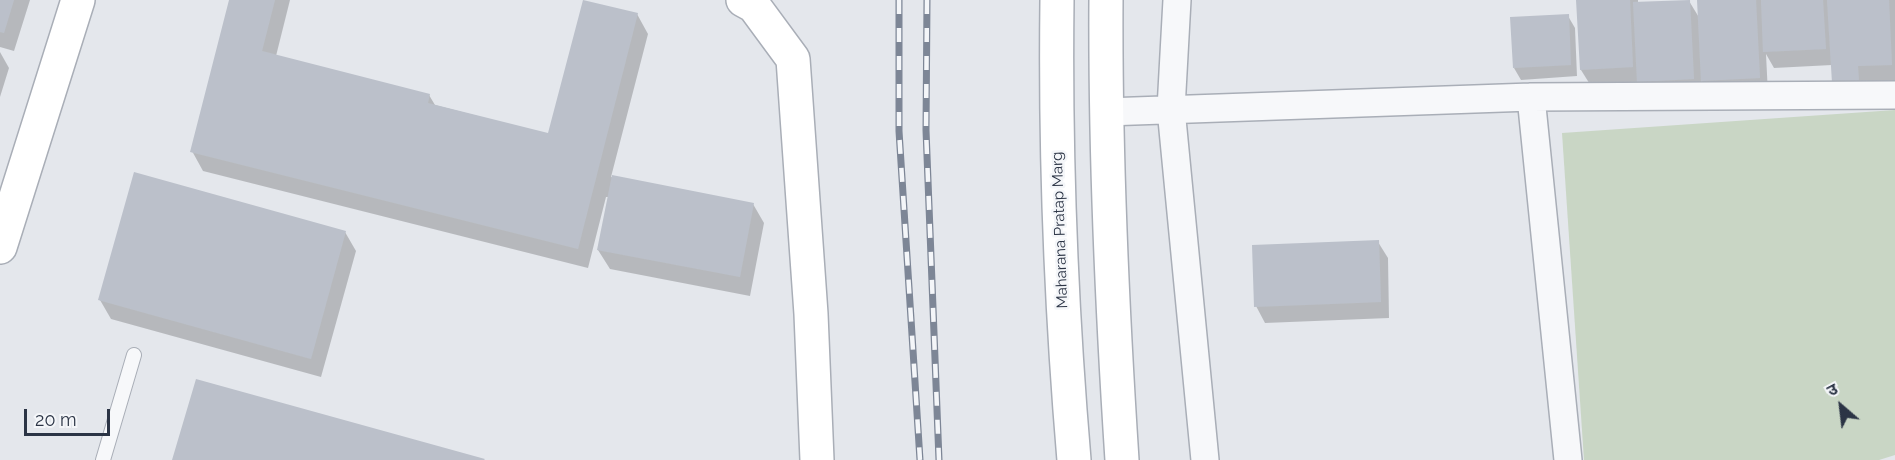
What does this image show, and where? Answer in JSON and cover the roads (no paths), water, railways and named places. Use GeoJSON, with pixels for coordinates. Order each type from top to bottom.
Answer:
{"type":"FeatureCollection","features":[{"type":"Feature","properties":{"kind":"main road"},"geometry":{"type":"LineString","coordinates":[[0,247],[78,0]]}},
{"type":"Feature","properties":{"kind":"main road"},"geometry":{"type":"LineString","coordinates":[[743,0],[754,6],[793,59],[812,314],[817,460]]}},
{"type":"Feature","properties":{"kind":"main road","name":"Maharana Pratap Marg"},"geometry":{"type":"LineString","coordinates":[[1057,0],[1056,92],[1064,342],[1074,460]]}},
{"type":"Feature","properties":{"kind":"main road"},"geometry":{"type":"LineString","coordinates":[[1106,0],[1106,112],[1114,338],[1122,460]]}},
{"type":"Feature","properties":{"kind":"street"},"geometry":{"type":"LineString","coordinates":[[1177,0],[1171,109],[1205,460]]}},
{"type":"Feature","properties":{"kind":"street"},"geometry":{"type":"LineString","coordinates":[[1106,112],[1531,97],[1895,95]]}},
{"type":"Feature","properties":{"kind":"street"},"geometry":{"type":"LineString","coordinates":[[1531,97],[1568,460]]}},
{"type":"Feature","properties":{"kind":"lane"},"geometry":{"type":"LineString","coordinates":[[103,460],[134,355]]}},
{"type":"Feature","properties":{"kind":"railway"},"geometry":{"type":"LineString","coordinates":[[899,0],[899,131],[920,460]]}},
{"type":"Feature","properties":{"kind":"railway"},"geometry":{"type":"LineString","coordinates":[[927,0],[926,130],[939,460]]}}]}
